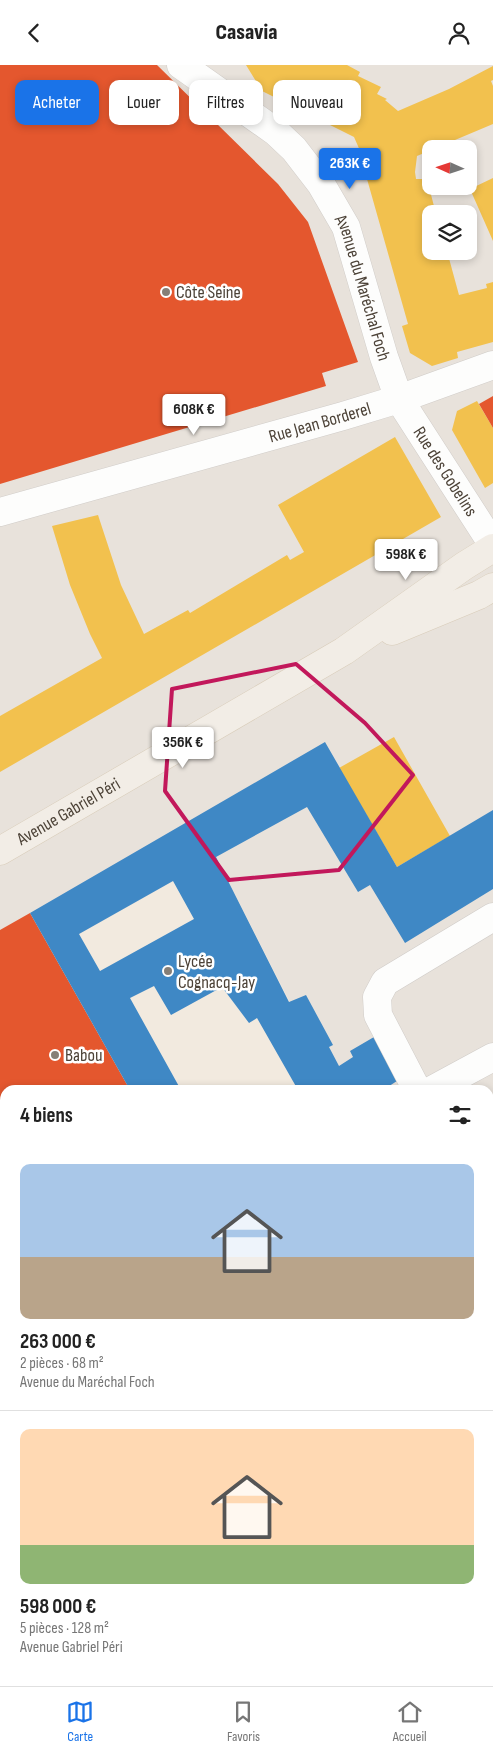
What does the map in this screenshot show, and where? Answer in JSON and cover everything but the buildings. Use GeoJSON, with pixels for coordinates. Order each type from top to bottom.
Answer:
{"type":"FeatureCollection","features":[{"type":"Feature","properties":{"kind":"main road","name":"Avenue Gabriel Péri"},"geometry":{"type":"LineString","coordinates":[[0,851],[344,651],[493,547]]}},
{"type":"Feature","properties":{"kind":"main road","name":"Avenue Gabriel Péri"},"geometry":{"type":"LineString","coordinates":[[344,651],[479,595],[493,587]]}},
{"type":"Feature","properties":{"kind":"street","name":"Avenue du Maréchal Foch"},"geometry":{"type":"LineString","coordinates":[[181,65],[276,132],[294,149],[325,191],[346,227],[384,357],[399,399]]}},
{"type":"Feature","properties":{"kind":"street","name":"Rue Jean Borderel"},"geometry":{"type":"LineString","coordinates":[[0,512],[344,416],[399,399],[493,365]]}},
{"type":"Feature","properties":{"kind":"street","name":"Rue des Gobelins"},"geometry":{"type":"LineString","coordinates":[[399,399],[493,547]]}},
{"type":"Feature","properties":{"kind":"street"},"geometry":{"type":"LineString","coordinates":[[414,1085],[378,1015],[377,997],[385,982],[493,917]]}},
{"type":"Feature","properties":{"kind":"street"},"geometry":{"type":"LineString","coordinates":[[441,1085],[493,1057]]}},
{"type":"Feature","properties":{"kind":"highlighted area"},"geometry":{"type":"Polygon","coordinates":[[[296,664],[365,723],[413,775],[339,870],[229,880],[165,791],[172,689],[296,664]]]}},
{"type":"Feature","properties":{"kind":"shaded area"},"geometry":{"type":"Polygon","coordinates":[[[0,65],[493,65],[493,1085],[0,1085],[0,65]]]}},
{"type":"Feature","properties":{"kind":"shaded area","name":"Lycée Cognacq-Jay"},"geometry":{"type":"Polygon","coordinates":[[[216,857],[301,1024],[340,1085],[127,1085],[51,950],[216,857]]]}},
{"type":"Feature","properties":{"kind":"place","name":"Côte Seine"},"geometry":{"type":"Point","coordinates":[166,292]}},
{"type":"Feature","properties":{"kind":"place","name":"Lycée Cognacq-Jay"},"geometry":{"type":"Point","coordinates":[168,971]}},
{"type":"Feature","properties":{"kind":"place","name":"Babou"},"geometry":{"type":"Point","coordinates":[55,1055]}}]}
